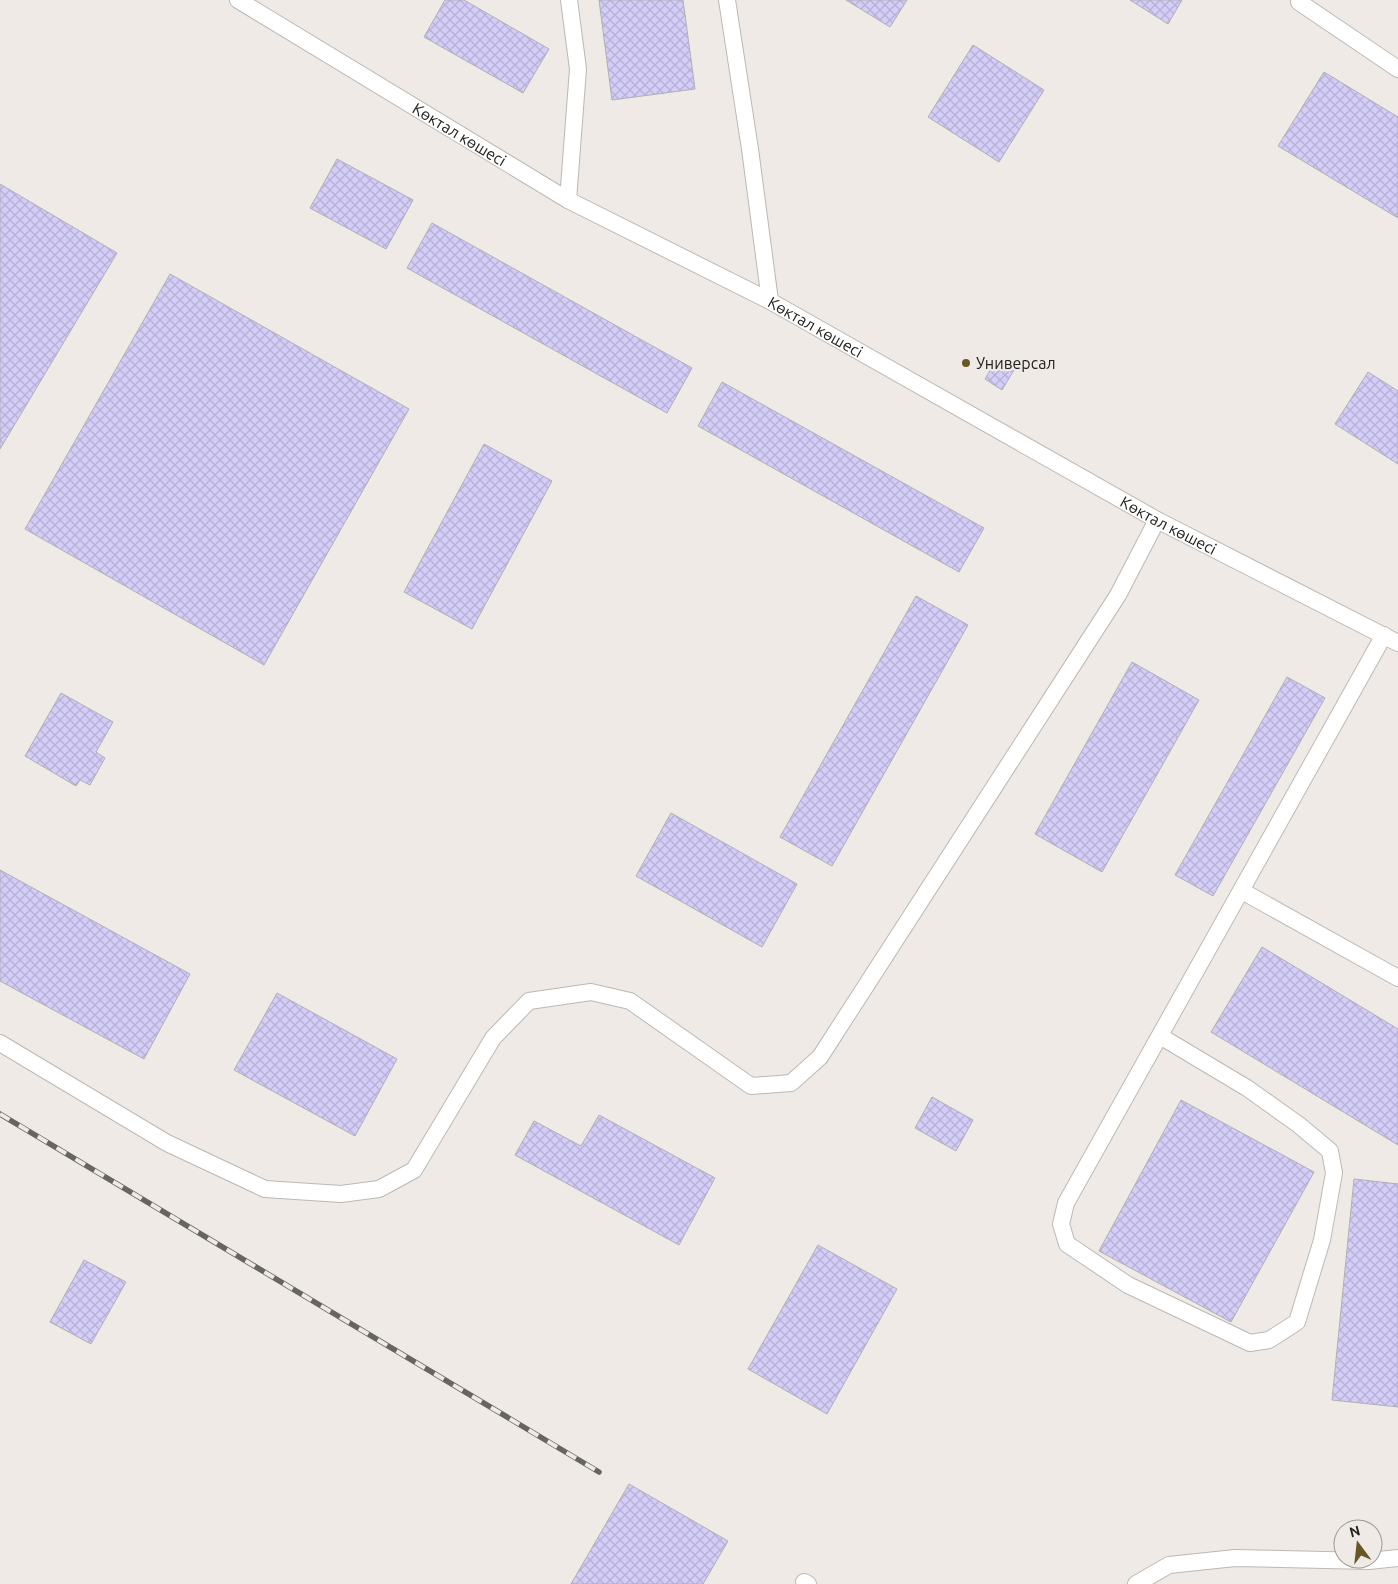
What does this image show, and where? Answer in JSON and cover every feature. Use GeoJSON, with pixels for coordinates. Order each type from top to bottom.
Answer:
{"type":"FeatureCollection","features":[{"type":"Feature","properties":{"kind":"lane","name":"Көктал көшесі"},"geometry":{"type":"LineString","coordinates":[[238,0],[568,200],[770,301],[1157,520],[1391,639]]}},
{"type":"Feature","properties":{"kind":"lane"},"geometry":{"type":"LineString","coordinates":[[568,200],[578,69],[569,0]]}},
{"type":"Feature","properties":{"kind":"lane"},"geometry":{"type":"LineString","coordinates":[[727,0],[750,150],[770,301]]}},
{"type":"Feature","properties":{"kind":"lane"},"geometry":{"type":"LineString","coordinates":[[1300,0],[1299,2],[1398,69]]}},
{"type":"Feature","properties":{"kind":"lane"},"geometry":{"type":"LineString","coordinates":[[0,1043],[168,1143],[265,1189],[341,1194],[379,1189],[414,1170],[493,1038],[529,1001],[591,992],[630,1001],[751,1086],[791,1083],[820,1058],[1118,596],[1157,520]]}},
{"type":"Feature","properties":{"kind":"lane"},"geometry":{"type":"LineString","coordinates":[[1160,1036],[1247,1088],[1299,1125],[1330,1151],[1334,1173],[1322,1240],[1297,1322],[1269,1340],[1250,1343],[1128,1285],[1067,1244],[1061,1224],[1066,1203],[1160,1036],[1242,891],[1391,639]]}},
{"type":"Feature","properties":{"kind":"lane"},"geometry":{"type":"LineString","coordinates":[[1242,891],[1398,978]]}},
{"type":"Feature","properties":{"kind":"lane"},"geometry":{"type":"LineString","coordinates":[[1136,1584],[1169,1565],[1235,1558],[1369,1561],[1398,1558]]}},
{"type":"Feature","properties":{"kind":"building"},"geometry":{"type":"Polygon","coordinates":[[[445,0],[464,0],[549,49],[523,93],[424,37],[445,0]]]}},
{"type":"Feature","properties":{"kind":"building"},"geometry":{"type":"Polygon","coordinates":[[[599,0],[683,0],[695,89],[612,100],[599,0]]]}},
{"type":"Feature","properties":{"kind":"building"},"geometry":{"type":"Polygon","coordinates":[[[846,0],[907,0],[890,27],[846,0]]]}},
{"type":"Feature","properties":{"kind":"building"},"geometry":{"type":"Polygon","coordinates":[[[1130,0],[1182,0],[1168,24],[1130,0]]]}},
{"type":"Feature","properties":{"kind":"building"},"geometry":{"type":"Polygon","coordinates":[[[973,45],[1044,90],[999,162],[928,117],[973,45]]]}},
{"type":"Feature","properties":{"kind":"building"},"geometry":{"type":"Polygon","coordinates":[[[1324,72],[1398,117],[1398,218],[1278,146],[1324,72]]]}},
{"type":"Feature","properties":{"kind":"building"},"geometry":{"type":"Polygon","coordinates":[[[337,159],[413,200],[386,249],[310,208],[337,159]]]}},
{"type":"Feature","properties":{"kind":"building"},"geometry":{"type":"Polygon","coordinates":[[[0,184],[117,253],[0,449],[0,184]]]}},
{"type":"Feature","properties":{"kind":"building"},"geometry":{"type":"Polygon","coordinates":[[[432,223],[692,368],[667,413],[407,268],[432,223]]]}},
{"type":"Feature","properties":{"kind":"building"},"geometry":{"type":"Polygon","coordinates":[[[170,274],[409,409],[264,665],[25,529],[170,274]]]}},
{"type":"Feature","properties":{"kind":"building"},"geometry":{"type":"Polygon","coordinates":[[[997,359],[1014,370],[1002,390],[985,379],[997,359]]]}},
{"type":"Feature","properties":{"kind":"building"},"geometry":{"type":"Polygon","coordinates":[[[1368,372],[1398,391],[1398,464],[1335,424],[1368,372]]]}},
{"type":"Feature","properties":{"kind":"building"},"geometry":{"type":"Polygon","coordinates":[[[722,382],[984,528],[959,572],[698,426],[722,382]]]}},
{"type":"Feature","properties":{"kind":"building"},"geometry":{"type":"Polygon","coordinates":[[[484,444],[552,481],[472,629],[404,592],[484,444]]]}},
{"type":"Feature","properties":{"kind":"building"},"geometry":{"type":"Polygon","coordinates":[[[916,596],[968,625],[832,866],[780,837],[916,596]]]}},
{"type":"Feature","properties":{"kind":"building"},"geometry":{"type":"Polygon","coordinates":[[[1132,662],[1199,700],[1102,872],[1035,834],[1132,662]]]}},
{"type":"Feature","properties":{"kind":"building"},"geometry":{"type":"Polygon","coordinates":[[[1287,677],[1325,698],[1213,896],[1175,875],[1287,677]]]}},
{"type":"Feature","properties":{"kind":"building"},"geometry":{"type":"Polygon","coordinates":[[[61,693],[113,722],[96,752],[105,758],[90,785],[80,780],[76,786],[25,756],[61,693]]]}},
{"type":"Feature","properties":{"kind":"building"},"geometry":{"type":"Polygon","coordinates":[[[671,813],[797,884],[762,947],[636,876],[671,813]]]}},
{"type":"Feature","properties":{"kind":"building"},"geometry":{"type":"Polygon","coordinates":[[[0,870],[190,974],[144,1059],[0,981],[0,870]]]}},
{"type":"Feature","properties":{"kind":"building"},"geometry":{"type":"Polygon","coordinates":[[[1262,947],[1398,1029],[1398,1145],[1211,1032],[1262,947]]]}},
{"type":"Feature","properties":{"kind":"building"},"geometry":{"type":"Polygon","coordinates":[[[277,993],[397,1059],[355,1136],[234,1070],[277,993]]]}},
{"type":"Feature","properties":{"kind":"building"},"geometry":{"type":"Polygon","coordinates":[[[932,1097],[973,1120],[956,1151],[915,1128],[932,1097]]]}},
{"type":"Feature","properties":{"kind":"building"},"geometry":{"type":"Polygon","coordinates":[[[1181,1100],[1314,1172],[1231,1322],[1099,1251],[1181,1100]]]}},
{"type":"Feature","properties":{"kind":"building"},"geometry":{"type":"Polygon","coordinates":[[[599,1115],[715,1178],[679,1245],[515,1155],[534,1121],[581,1146],[599,1115]]]}},
{"type":"Feature","properties":{"kind":"building"},"geometry":{"type":"Polygon","coordinates":[[[1354,1179],[1398,1184],[1398,1407],[1332,1400],[1354,1179]]]}},
{"type":"Feature","properties":{"kind":"building"},"geometry":{"type":"Polygon","coordinates":[[[818,1245],[897,1289],[827,1414],[748,1369],[818,1245]]]}},
{"type":"Feature","properties":{"kind":"building"},"geometry":{"type":"Polygon","coordinates":[[[84,1260],[126,1282],[91,1344],[50,1322],[84,1260]]]}},
{"type":"Feature","properties":{"kind":"building"},"geometry":{"type":"Polygon","coordinates":[[[629,1484],[728,1541],[703,1584],[571,1584],[629,1484]]]}},
{"type":"Feature","properties":{"kind":"railway"},"geometry":{"type":"LineString","coordinates":[[0,1114],[599,1472]]}},
{"type":"Feature","properties":{"kind":"place","name":"Универсал"},"geometry":{"type":"Point","coordinates":[966,363]}}]}
